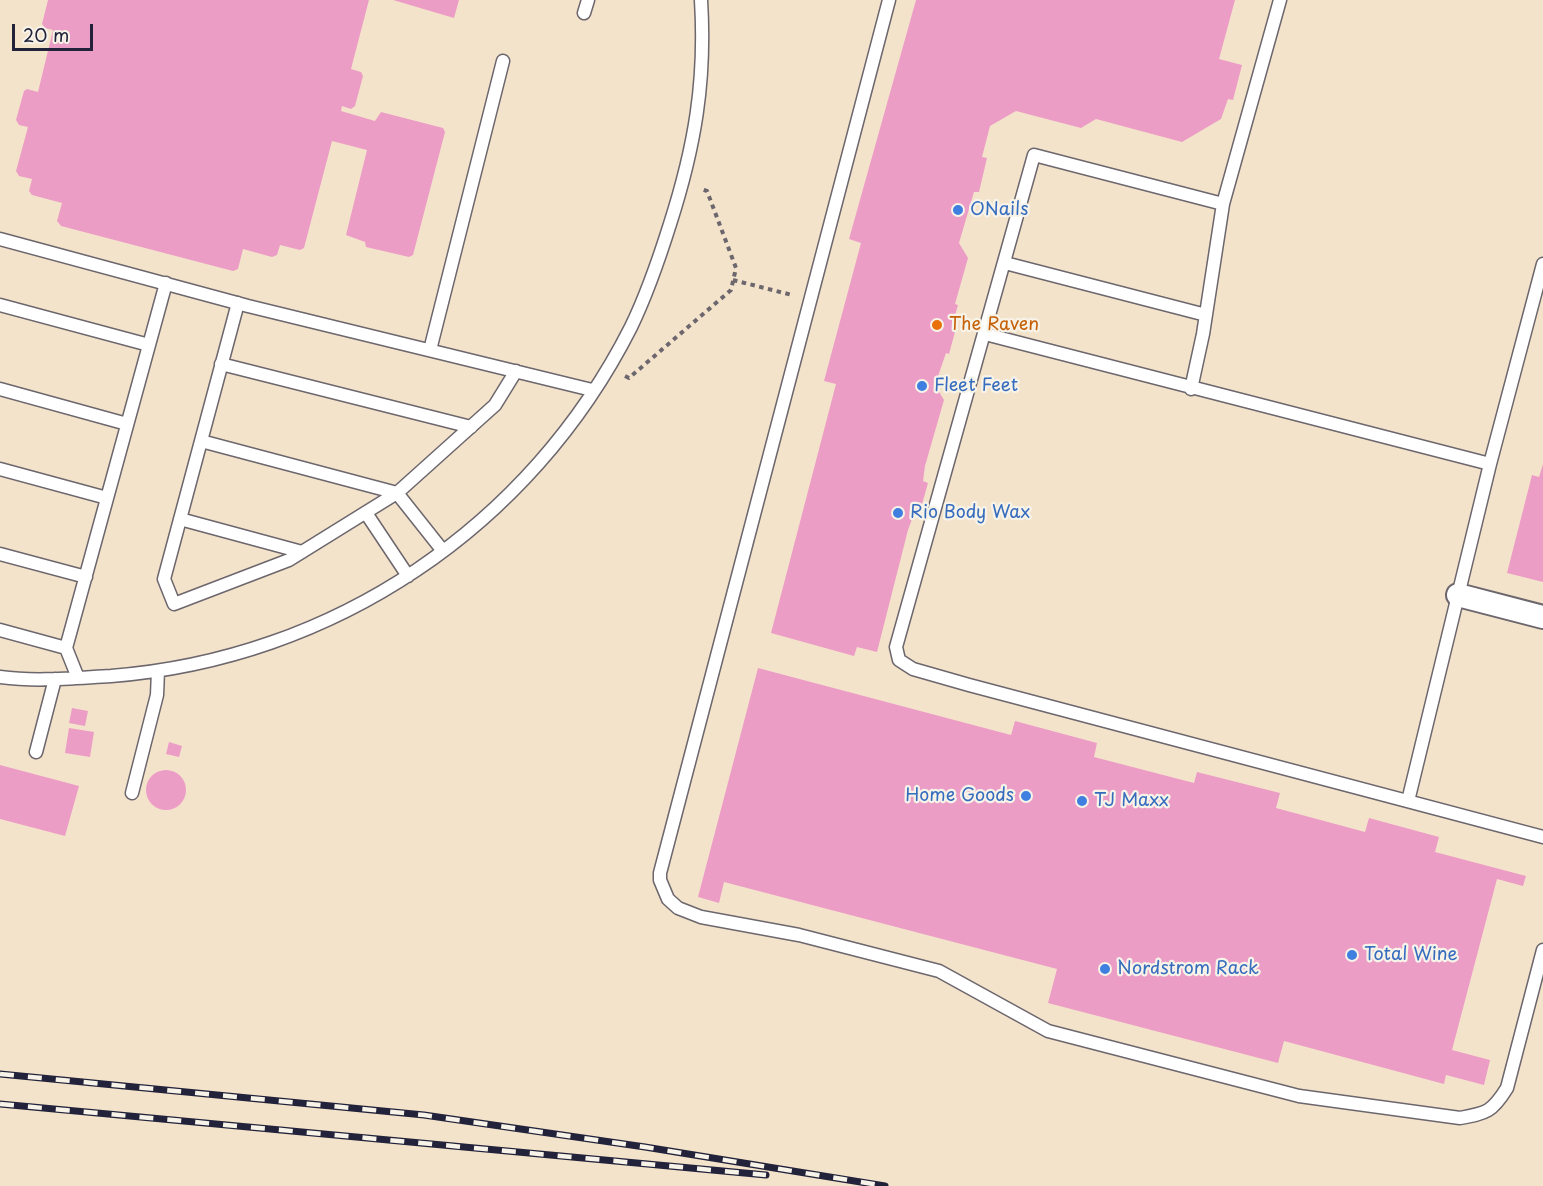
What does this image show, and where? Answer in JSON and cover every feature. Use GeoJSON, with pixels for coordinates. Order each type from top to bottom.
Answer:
{"type":"FeatureCollection","features":[{"type":"Feature","properties":{"kind":"street"},"geometry":{"type":"LineString","coordinates":[[1458,595],[1543,617]]}},
{"type":"Feature","properties":{"kind":"lane"},"geometry":{"type":"LineString","coordinates":[[584,13],[588,0]]}},
{"type":"Feature","properties":{"kind":"lane"},"geometry":{"type":"LineString","coordinates":[[0,677],[55,679],[158,671],[232,655],[312,628],[344,614],[408,576],[443,551],[502,501],[564,432],[608,366],[649,286],[683,184],[699,114],[702,61],[701,0]]}},
{"type":"Feature","properties":{"kind":"lane"},"geometry":{"type":"LineString","coordinates":[[889,0],[660,873],[660,880],[668,899],[678,908],[701,917],[799,935],[939,971],[1048,1031],[1299,1095],[1460,1118],[1485,1113],[1496,1105],[1507,1088],[1543,950]]}},
{"type":"Feature","properties":{"kind":"lane"},"geometry":{"type":"LineString","coordinates":[[1191,389],[1206,315],[1222,204],[1280,0]]}},
{"type":"Feature","properties":{"kind":"lane"},"geometry":{"type":"LineString","coordinates":[[430,350],[503,61]]}},
{"type":"Feature","properties":{"kind":"lane"},"geometry":{"type":"LineString","coordinates":[[1222,204],[1034,155],[896,647],[899,660],[913,669],[935,676],[1543,837]]}},
{"type":"Feature","properties":{"kind":"lane"},"geometry":{"type":"LineString","coordinates":[[0,239],[238,303],[592,390]]}},
{"type":"Feature","properties":{"kind":"lane"},"geometry":{"type":"LineString","coordinates":[[1005,263],[1206,315]]}},
{"type":"Feature","properties":{"kind":"lane"},"geometry":{"type":"LineString","coordinates":[[1408,801],[1490,464],[1543,264]]}},
{"type":"Feature","properties":{"kind":"lane"},"geometry":{"type":"LineString","coordinates":[[78,678],[66,648],[166,283]]}},
{"type":"Feature","properties":{"kind":"lane"},"geometry":{"type":"LineString","coordinates":[[238,303],[164,579],[174,604],[289,560],[398,493],[495,405],[516,371]]}},
{"type":"Feature","properties":{"kind":"lane"},"geometry":{"type":"LineString","coordinates":[[0,306],[149,345]]}},
{"type":"Feature","properties":{"kind":"lane"},"geometry":{"type":"LineString","coordinates":[[985,334],[1191,389],[1490,464]]}},
{"type":"Feature","properties":{"kind":"lane"},"geometry":{"type":"LineString","coordinates":[[221,364],[471,427]]}},
{"type":"Feature","properties":{"kind":"lane"},"geometry":{"type":"LineString","coordinates":[[0,389],[127,424]]}},
{"type":"Feature","properties":{"kind":"lane"},"geometry":{"type":"LineString","coordinates":[[201,441],[398,493],[443,551]]}},
{"type":"Feature","properties":{"kind":"lane"},"geometry":{"type":"LineString","coordinates":[[0,470],[107,498]]}},
{"type":"Feature","properties":{"kind":"lane"},"geometry":{"type":"LineString","coordinates":[[366,513],[408,576]]}},
{"type":"Feature","properties":{"kind":"lane"},"geometry":{"type":"LineString","coordinates":[[180,519],[302,552]]}},
{"type":"Feature","properties":{"kind":"lane"},"geometry":{"type":"LineString","coordinates":[[0,554],[86,577]]}},
{"type":"Feature","properties":{"kind":"lane"},"geometry":{"type":"LineString","coordinates":[[0,630],[66,648]]}},
{"type":"Feature","properties":{"kind":"lane"},"geometry":{"type":"LineString","coordinates":[[132,794],[157,695],[158,671]]}},
{"type":"Feature","properties":{"kind":"lane"},"geometry":{"type":"LineString","coordinates":[[36,752],[55,679]]}},
{"type":"Feature","properties":{"kind":"path"},"geometry":{"type":"LineString","coordinates":[[608,366],[629,378],[730,290],[736,268],[707,191],[683,184]]}},
{"type":"Feature","properties":{"kind":"path"},"geometry":{"type":"LineString","coordinates":[[733,280],[810,300]]}},
{"type":"Feature","properties":{"kind":"building"},"geometry":{"type":"Polygon","coordinates":[[[48,0],[369,0],[351,69],[361,72],[363,76],[355,106],[351,109],[342,106],[341,111],[375,121],[381,112],[443,128],[445,132],[413,255],[409,257],[366,247],[365,242],[346,235],[367,150],[332,141],[304,248],[300,250],[280,245],[277,255],[272,257],[243,249],[238,269],[233,271],[61,226],[57,221],[62,203],[32,195],[29,191],[32,179],[19,176],[16,171],[28,127],[19,125],[16,120],[24,91],[27,89],[38,92],[53,30],[45,28],[42,24],[48,0]]]}},
{"type":"Feature","properties":{"kind":"building"},"geometry":{"type":"Polygon","coordinates":[[[393,0],[459,0],[454,18],[393,0]]]}},
{"type":"Feature","properties":{"kind":"building"},"geometry":{"type":"Polygon","coordinates":[[[916,0],[1235,0],[1219,59],[1242,65],[1233,100],[1228,99],[1221,119],[1182,142],[1096,119],[1081,128],[1016,111],[990,126],[982,157],[987,158],[979,192],[974,192],[959,243],[968,258],[955,304],[958,305],[954,319],[958,321],[949,354],[946,353],[935,385],[944,400],[925,466],[923,481],[928,483],[919,515],[914,514],[908,530],[877,652],[857,647],[854,656],[771,633],[836,384],[824,381],[861,243],[849,239],[916,0]]]}},
{"type":"Feature","properties":{"kind":"building"},"geometry":{"type":"Polygon","coordinates":[[[1543,464],[1543,582],[1507,573],[1532,475],[1539,477],[1543,464]]]}},
{"type":"Feature","properties":{"kind":"building"},"geometry":{"type":"Polygon","coordinates":[[[758,668],[1011,735],[1015,721],[1097,743],[1094,757],[1194,783],[1197,772],[1280,793],[1276,808],[1365,832],[1369,818],[1439,837],[1435,852],[1526,876],[1523,886],[1497,879],[1452,1050],[1490,1060],[1484,1085],[1446,1075],[1444,1084],[1284,1041],[1278,1063],[1048,1003],[1057,969],[724,882],[719,903],[698,897],[758,668]]]}},
{"type":"Feature","properties":{"kind":"building"},"geometry":{"type":"Polygon","coordinates":[[[72,708],[88,711],[85,726],[69,723],[72,708]]]}},
{"type":"Feature","properties":{"kind":"building"},"geometry":{"type":"Polygon","coordinates":[[[69,728],[94,732],[90,757],[65,753],[69,728]]]}},
{"type":"Feature","properties":{"kind":"building"},"geometry":{"type":"Polygon","coordinates":[[[169,742],[182,746],[179,757],[166,754],[169,742]]]}},
{"type":"Feature","properties":{"kind":"building"},"geometry":{"type":"Polygon","coordinates":[[[0,765],[79,786],[65,836],[0,819],[0,765]]]}},
{"type":"Feature","properties":{"kind":"building"},"geometry":{"type":"Polygon","coordinates":[[[166,770],[174,771],[180,776],[185,782],[185,798],[180,804],[174,809],[166,810],[158,809],[152,804],[147,798],[146,790],[147,782],[152,776],[158,771],[166,770]]]}},
{"type":"Feature","properties":{"kind":"railway"},"geometry":{"type":"LineString","coordinates":[[0,1074],[424,1115],[645,1147],[885,1186]]}},
{"type":"Feature","properties":{"kind":"railway"},"geometry":{"type":"LineString","coordinates":[[0,1104],[766,1175]]}},
{"type":"Feature","properties":{"kind":"place","name":"ONails"},"geometry":{"type":"Point","coordinates":[958,210]}},
{"type":"Feature","properties":{"kind":"place","name":"The Raven"},"geometry":{"type":"Point","coordinates":[937,325]}},
{"type":"Feature","properties":{"kind":"place","name":"Fleet Feet"},"geometry":{"type":"Point","coordinates":[922,386]}},
{"type":"Feature","properties":{"kind":"place","name":"Rio Body Wax"},"geometry":{"type":"Point","coordinates":[898,513]}},
{"type":"Feature","properties":{"kind":"place","name":"Home Goods"},"geometry":{"type":"Point","coordinates":[1026,796]}},
{"type":"Feature","properties":{"kind":"place","name":"TJ Maxx"},"geometry":{"type":"Point","coordinates":[1082,801]}},
{"type":"Feature","properties":{"kind":"place","name":"Total Wine"},"geometry":{"type":"Point","coordinates":[1352,955]}},
{"type":"Feature","properties":{"kind":"place","name":"Nordstrom Rack"},"geometry":{"type":"Point","coordinates":[1105,969]}}]}
